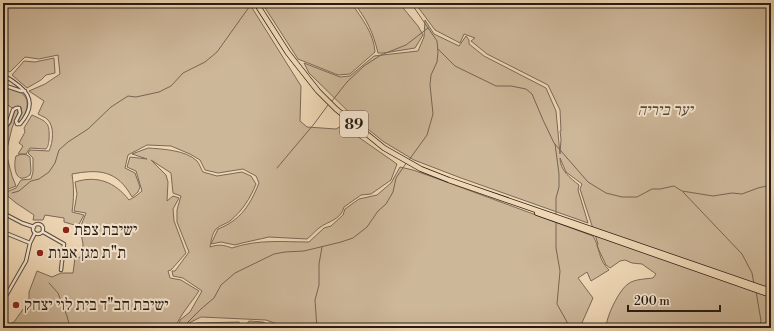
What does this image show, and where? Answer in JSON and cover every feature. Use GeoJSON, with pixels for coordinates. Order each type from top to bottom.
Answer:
{"type":"FeatureCollection","features":[{"type":"Feature","properties":{"kind":"highway","name":"89"},"geometry":{"type":"LineString","coordinates":[[256,3],[288,53],[318,91],[336,109],[384,148],[421,168],[771,291]]}},
{"type":"Feature","properties":{"kind":"highway","name":"89"},"geometry":{"type":"LineString","coordinates":[[492,194],[562,223],[771,295]]}},
{"type":"Feature","properties":{"kind":"street"},"geometry":{"type":"LineString","coordinates":[[3,75],[25,91],[29,100],[29,106],[25,117],[20,124],[17,124],[16,121],[20,111],[19,108],[16,108],[13,110],[10,122],[3,130]]}},
{"type":"Feature","properties":{"kind":"street"},"geometry":{"type":"LineString","coordinates":[[3,85],[25,91]]}},
{"type":"Feature","properties":{"kind":"street"},"geometry":{"type":"LineString","coordinates":[[3,213],[22,223],[34,227]]}},
{"type":"Feature","properties":{"kind":"street"},"geometry":{"type":"LineString","coordinates":[[34,227],[37,224],[40,224],[44,228],[43,232]]}},
{"type":"Feature","properties":{"kind":"street"},"geometry":{"type":"LineString","coordinates":[[3,301],[26,261],[30,243],[35,233],[34,227]]}},
{"type":"Feature","properties":{"kind":"street"},"geometry":{"type":"LineString","coordinates":[[3,232],[30,243]]}},
{"type":"Feature","properties":{"kind":"street"},"geometry":{"type":"LineString","coordinates":[[35,233],[39,234],[43,232],[64,244],[61,270]]}},
{"type":"Feature","properties":{"kind":"green space"},"geometry":{"type":"Polygon","coordinates":[[[3,3],[249,3],[301,86],[300,121],[307,127],[336,129],[343,125],[397,164],[391,180],[371,194],[361,195],[344,207],[337,218],[319,228],[307,239],[269,237],[235,245],[221,242],[211,244],[218,229],[233,221],[248,205],[259,183],[256,176],[243,169],[218,173],[205,170],[200,160],[190,154],[171,146],[147,145],[128,155],[125,168],[135,173],[140,187],[138,192],[132,197],[120,181],[114,177],[99,172],[82,172],[72,174],[74,193],[72,212],[84,215],[78,226],[64,222],[64,218],[45,215],[43,220],[33,220],[34,215],[4,193],[16,188],[21,180],[31,179],[33,172],[33,158],[28,153],[30,150],[49,151],[52,139],[50,122],[38,114],[44,101],[29,91],[45,84],[60,74],[58,55],[39,59],[25,57],[10,72],[3,68],[3,3]]]}},
{"type":"Feature","properties":{"kind":"green space"},"geometry":{"type":"Polygon","coordinates":[[[262,3],[351,3],[370,33],[375,52],[350,74],[338,75],[298,59],[262,3]]]}},
{"type":"Feature","properties":{"kind":"green space"},"geometry":{"type":"Polygon","coordinates":[[[354,3],[399,3],[418,26],[423,35],[415,48],[378,53],[369,26],[354,3]]]}},
{"type":"Feature","properties":{"kind":"green space","name":"יער ביריה"},"geometry":{"type":"Polygon","coordinates":[[[417,3],[771,3],[771,328],[606,328],[611,311],[624,287],[633,281],[653,278],[656,274],[642,264],[632,263],[625,260],[620,261],[610,268],[606,265],[597,246],[598,244],[580,189],[582,184],[566,172],[560,158],[560,162],[564,170],[569,177],[579,185],[578,190],[588,223],[414,160],[384,142],[359,122],[309,73],[304,63],[340,77],[350,76],[374,56],[418,51],[424,37],[425,20],[434,34],[459,46],[466,36],[469,40],[469,44],[484,56],[546,88],[556,111],[560,154],[560,110],[548,85],[487,54],[471,41],[475,38],[464,34],[460,43],[435,30],[418,7],[417,3]]]}},
{"type":"Feature","properties":{"kind":"green space"},"geometry":{"type":"Polygon","coordinates":[[[54,58],[55,73],[46,75],[41,80],[27,88],[12,75],[24,61],[35,62],[54,58]]]}},
{"type":"Feature","properties":{"kind":"green space"},"geometry":{"type":"Polygon","coordinates":[[[3,87],[11,88],[26,97],[27,107],[21,121],[18,122],[22,113],[21,107],[18,106],[12,108],[5,103],[3,106],[3,87]]]}},
{"type":"Feature","properties":{"kind":"green space"},"geometry":{"type":"Polygon","coordinates":[[[18,109],[6,153],[16,186],[3,191],[3,133],[11,123],[15,110],[18,109]]]}},
{"type":"Feature","properties":{"kind":"green space"},"geometry":{"type":"Polygon","coordinates":[[[32,115],[44,121],[48,126],[48,145],[46,149],[30,148],[26,154],[18,154],[23,146],[19,143],[25,132],[24,128],[32,115]]]}},
{"type":"Feature","properties":{"kind":"green space"},"geometry":{"type":"Polygon","coordinates":[[[148,148],[187,154],[197,161],[203,172],[217,176],[242,172],[251,176],[256,184],[251,195],[242,209],[234,217],[216,229],[210,247],[221,245],[232,248],[251,243],[309,242],[324,228],[331,226],[343,215],[345,209],[359,199],[377,195],[391,183],[400,167],[441,180],[593,236],[601,258],[609,270],[591,281],[587,272],[578,278],[593,298],[581,325],[582,328],[281,328],[277,324],[266,320],[201,317],[179,328],[180,320],[190,312],[202,291],[183,278],[173,276],[172,271],[175,271],[189,252],[177,222],[177,210],[181,196],[173,193],[171,173],[151,160],[166,175],[168,182],[167,201],[173,196],[179,198],[173,209],[174,221],[186,253],[171,270],[168,271],[170,278],[181,280],[199,291],[177,323],[175,328],[3,328],[3,325],[14,322],[29,300],[29,292],[37,271],[52,277],[61,273],[73,273],[75,258],[81,257],[83,244],[80,228],[86,213],[74,211],[77,194],[75,182],[91,179],[105,182],[118,189],[129,200],[142,191],[136,171],[127,167],[130,157],[147,159],[132,154],[148,148]]]}},
{"type":"Feature","properties":{"kind":"green space"},"geometry":{"type":"Polygon","coordinates":[[[22,154],[30,157],[31,171],[30,175],[25,178],[18,176],[15,169],[16,156],[22,154]]]}},
{"type":"Feature","properties":{"kind":"green space"},"geometry":{"type":"Polygon","coordinates":[[[249,321],[263,322],[274,328],[185,328],[197,323],[239,322],[244,327],[249,321]]]}},
{"type":"Feature","properties":{"kind":"waterway"},"geometry":{"type":"LineString","coordinates":[[12,193],[19,191],[31,181],[39,179],[49,172],[55,163],[59,150],[68,142],[88,129],[111,107],[128,96],[136,97],[159,92],[171,86],[183,73],[205,62],[217,52],[252,3]]}},
{"type":"Feature","properties":{"kind":"waterway"},"geometry":{"type":"LineString","coordinates":[[409,160],[427,135],[433,114],[430,85],[431,75],[437,62],[438,52],[437,41],[411,3]]}},
{"type":"Feature","properties":{"kind":"waterway"},"geometry":{"type":"LineString","coordinates":[[332,101],[347,82],[364,66],[381,55],[406,45],[428,28]]}},
{"type":"Feature","properties":{"kind":"waterway"},"geometry":{"type":"LineString","coordinates":[[438,49],[455,66],[496,86],[511,86],[526,89],[532,94],[554,143],[588,182],[606,193],[622,197],[637,197],[652,189],[674,186],[682,191],[713,196],[732,193],[742,194],[771,185]]}},
{"type":"Feature","properties":{"kind":"waterway"},"geometry":{"type":"LineString","coordinates":[[277,168],[328,105]]}},
{"type":"Feature","properties":{"kind":"waterway"},"geometry":{"type":"LineString","coordinates":[[555,144],[559,174],[559,187],[556,198],[556,215]]}},
{"type":"Feature","properties":{"kind":"waterway"},"geometry":{"type":"LineString","coordinates":[[182,328],[214,298],[221,285],[235,273],[274,254],[304,251],[353,238],[367,227],[378,211],[386,204],[393,192],[396,178],[407,162]]}},
{"type":"Feature","properties":{"kind":"waterway"},"geometry":{"type":"LineString","coordinates":[[683,192],[742,254],[752,273],[754,284]]}},
{"type":"Feature","properties":{"kind":"waterway"},"geometry":{"type":"LineString","coordinates":[[556,222],[556,248],[560,271],[557,304],[567,322],[568,328]]}},
{"type":"Feature","properties":{"kind":"waterway"},"geometry":{"type":"LineString","coordinates":[[317,328],[315,300],[319,285],[319,264],[322,247]]}},
{"type":"Feature","properties":{"kind":"waterway"},"geometry":{"type":"LineString","coordinates":[[49,283],[58,293],[70,328]]}},
{"type":"Feature","properties":{"kind":"waterway"},"geometry":{"type":"LineString","coordinates":[[756,291],[761,321],[759,328]]}},
{"type":"Feature","properties":{"kind":"place","name":"ישיבת צפת"},"geometry":{"type":"Point","coordinates":[66,230]}},
{"type":"Feature","properties":{"kind":"place","name":"ת\"ת מגן אבות"},"geometry":{"type":"Point","coordinates":[40,253]}},
{"type":"Feature","properties":{"kind":"place","name":"ישיבת חב\"ד בית לוי יצחק"},"geometry":{"type":"Point","coordinates":[16,305]}}]}
